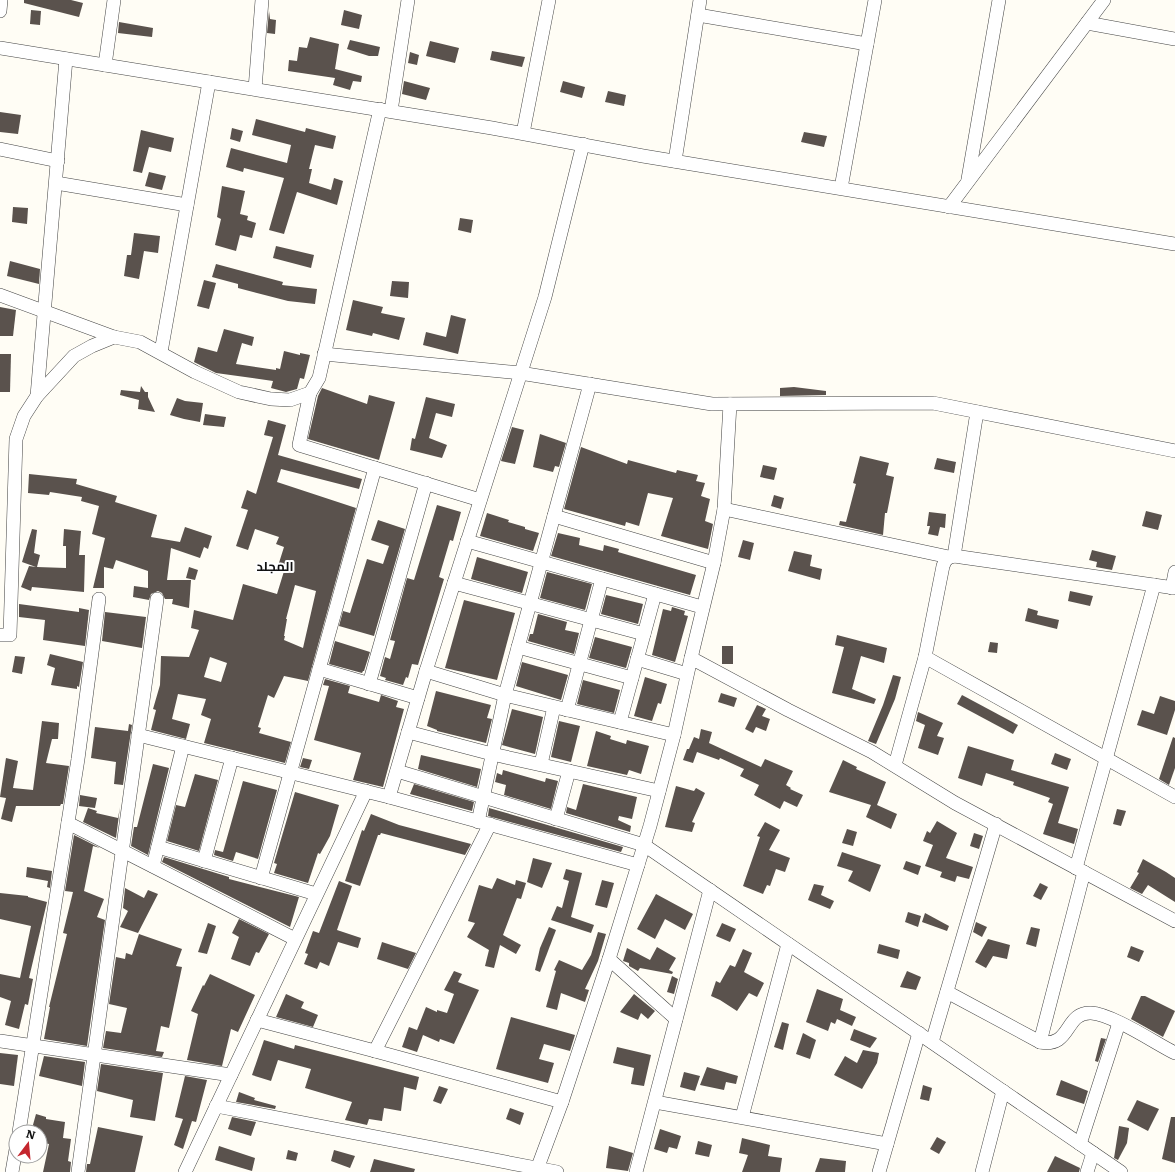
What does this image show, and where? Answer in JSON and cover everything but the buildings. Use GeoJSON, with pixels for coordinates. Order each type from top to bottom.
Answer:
{"type":"FeatureCollection","features":[{"type":"Feature","properties":{"kind":"street"},"geometry":{"type":"LineString","coordinates":[[0,11],[2,0]]}},
{"type":"Feature","properties":{"kind":"street"},"geometry":{"type":"LineString","coordinates":[[105,65],[114,0]]}},
{"type":"Feature","properties":{"kind":"street"},"geometry":{"type":"LineString","coordinates":[[254,89],[262,0]]}},
{"type":"Feature","properties":{"kind":"street"},"geometry":{"type":"LineString","coordinates":[[408,0],[385,110],[319,378],[310,393],[299,445],[480,500]]}},
{"type":"Feature","properties":{"kind":"street"},"geometry":{"type":"LineString","coordinates":[[523,133],[549,0]]}},
{"type":"Feature","properties":{"kind":"street"},"geometry":{"type":"LineString","coordinates":[[675,161],[700,0]]}},
{"type":"Feature","properties":{"kind":"street"},"geometry":{"type":"LineString","coordinates":[[841,188],[875,0]]}},
{"type":"Feature","properties":{"kind":"street"},"geometry":{"type":"LineString","coordinates":[[968,182],[1000,0]]}},
{"type":"Feature","properties":{"kind":"street"},"geometry":{"type":"LineString","coordinates":[[949,207],[1104,0]]}},
{"type":"Feature","properties":{"kind":"street"},"geometry":{"type":"LineString","coordinates":[[698,15],[867,44]]}},
{"type":"Feature","properties":{"kind":"street"},"geometry":{"type":"LineString","coordinates":[[1086,23],[1175,39]]}},
{"type":"Feature","properties":{"kind":"street"},"geometry":{"type":"LineString","coordinates":[[0,48],[523,133],[675,161],[1175,244]]}},
{"type":"Feature","properties":{"kind":"street"},"geometry":{"type":"LineString","coordinates":[[37,396],[66,59]]}},
{"type":"Feature","properties":{"kind":"street"},"geometry":{"type":"LineString","coordinates":[[161,352],[209,82]]}},
{"type":"Feature","properties":{"kind":"street"},"geometry":{"type":"LineString","coordinates":[[389,797],[426,671],[545,297],[583,144]]}},
{"type":"Feature","properties":{"kind":"street"},"geometry":{"type":"LineString","coordinates":[[0,149],[58,161]]}},
{"type":"Feature","properties":{"kind":"street"},"geometry":{"type":"LineString","coordinates":[[56,183],[187,205]]}},
{"type":"Feature","properties":{"kind":"street"},"geometry":{"type":"LineString","coordinates":[[0,295],[114,337],[140,342],[161,352],[194,372],[239,392],[271,400],[290,400],[310,393]]}},
{"type":"Feature","properties":{"kind":"street"},"geometry":{"type":"LineString","coordinates":[[0,635],[10,635],[16,439],[24,416],[37,396],[74,356],[92,346],[114,337]]}},
{"type":"Feature","properties":{"kind":"street"},"geometry":{"type":"LineString","coordinates":[[324,354],[520,373],[712,404],[933,403],[1175,450]]}},
{"type":"Feature","properties":{"kind":"street"},"geometry":{"type":"LineString","coordinates":[[375,1051],[484,823],[483,797],[505,695],[590,384]]}},
{"type":"Feature","properties":{"kind":"street"},"geometry":{"type":"LineString","coordinates":[[537,1170],[562,1102],[609,959],[644,845],[674,735],[702,607],[714,563],[724,509],[730,404]]}},
{"type":"Feature","properties":{"kind":"street"},"geometry":{"type":"LineString","coordinates":[[952,556],[977,412]]}},
{"type":"Feature","properties":{"kind":"street"},"geometry":{"type":"LineString","coordinates":[[261,878],[375,468]]}},
{"type":"Feature","properties":{"kind":"street"},"geometry":{"type":"LineString","coordinates":[[369,684],[426,484]]}},
{"type":"Feature","properties":{"kind":"street"},"geometry":{"type":"LineString","coordinates":[[724,509],[952,556],[1174,588],[1175,572]]}},
{"type":"Feature","properties":{"kind":"street"},"geometry":{"type":"LineString","coordinates":[[554,516],[714,563]]}},
{"type":"Feature","properties":{"kind":"street"},"geometry":{"type":"LineString","coordinates":[[467,541],[702,607]]}},
{"type":"Feature","properties":{"kind":"street"},"geometry":{"type":"LineString","coordinates":[[895,765],[925,657],[943,566],[945,560],[952,556]]}},
{"type":"Feature","properties":{"kind":"street"},"geometry":{"type":"LineString","coordinates":[[567,710],[602,580]]}},
{"type":"Feature","properties":{"kind":"street"},"geometry":{"type":"LineString","coordinates":[[454,583],[644,634]]}},
{"type":"Feature","properties":{"kind":"street"},"geometry":{"type":"LineString","coordinates":[[1040,1042],[1106,758],[1154,585]]}},
{"type":"Feature","properties":{"kind":"street"},"geometry":{"type":"LineString","coordinates":[[620,722],[655,594]]}},
{"type":"Feature","properties":{"kind":"street"},"geometry":{"type":"LineString","coordinates":[[20,1124],[68,823],[99,599]]}},
{"type":"Feature","properties":{"kind":"street"},"geometry":{"type":"LineString","coordinates":[[78,1172],[157,599]]}},
{"type":"Feature","properties":{"kind":"street"},"geometry":{"type":"LineString","coordinates":[[518,647],[632,678]]}},
{"type":"Feature","properties":{"kind":"street"},"geometry":{"type":"LineString","coordinates":[[925,657],[1175,797]]}},
{"type":"Feature","properties":{"kind":"street"},"geometry":{"type":"LineString","coordinates":[[691,658],[895,765],[955,803],[1175,921]]}},
{"type":"Feature","properties":{"kind":"street"},"geometry":{"type":"LineString","coordinates":[[637,659],[687,674]]}},
{"type":"Feature","properties":{"kind":"street"},"geometry":{"type":"LineString","coordinates":[[319,669],[418,698]]}},
{"type":"Feature","properties":{"kind":"street"},"geometry":{"type":"LineString","coordinates":[[426,671],[505,695],[674,735]]}},
{"type":"Feature","properties":{"kind":"street"},"geometry":{"type":"LineString","coordinates":[[541,764],[554,707]]}},
{"type":"Feature","properties":{"kind":"street"},"geometry":{"type":"LineString","coordinates":[[408,732],[492,754],[659,790]]}},
{"type":"Feature","properties":{"kind":"street"},"geometry":{"type":"LineString","coordinates":[[138,735],[366,791],[638,865]]}},
{"type":"Feature","properties":{"kind":"street"},"geometry":{"type":"LineString","coordinates":[[153,866],[183,746]]}},
{"type":"Feature","properties":{"kind":"street"},"geometry":{"type":"LineString","coordinates":[[204,861],[232,758]]}},
{"type":"Feature","properties":{"kind":"street"},"geometry":{"type":"LineString","coordinates":[[396,771],[644,845],[1121,1172]]}},
{"type":"Feature","properties":{"kind":"street"},"geometry":{"type":"LineString","coordinates":[[556,819],[569,771]]}},
{"type":"Feature","properties":{"kind":"street"},"geometry":{"type":"LineString","coordinates":[[185,1172],[366,791]]}},
{"type":"Feature","properties":{"kind":"street"},"geometry":{"type":"LineString","coordinates":[[68,823],[295,939]]}},
{"type":"Feature","properties":{"kind":"street"},"geometry":{"type":"LineString","coordinates":[[932,1042],[996,824]]}},
{"type":"Feature","properties":{"kind":"street"},"geometry":{"type":"LineString","coordinates":[[158,847],[316,894]]}},
{"type":"Feature","properties":{"kind":"street"},"geometry":{"type":"LineString","coordinates":[[636,1172],[710,890]]}},
{"type":"Feature","properties":{"kind":"street"},"geometry":{"type":"LineString","coordinates":[[742,1117],[788,944]]}},
{"type":"Feature","properties":{"kind":"street"},"geometry":{"type":"LineString","coordinates":[[609,959],[676,1019]]}},
{"type":"Feature","properties":{"kind":"street"},"geometry":{"type":"LineString","coordinates":[[947,992],[1040,1042],[1051,1044],[1058,1040],[1077,1016],[1091,1013],[1109,1018],[1175,1053]]}},
{"type":"Feature","properties":{"kind":"street"},"geometry":{"type":"LineString","coordinates":[[257,1020],[562,1102]]}},
{"type":"Feature","properties":{"kind":"street"},"geometry":{"type":"LineString","coordinates":[[1080,1144],[1119,1023]]}},
{"type":"Feature","properties":{"kind":"street"},"geometry":{"type":"LineString","coordinates":[[879,1172],[919,1033]]}},
{"type":"Feature","properties":{"kind":"street"},"geometry":{"type":"LineString","coordinates":[[0,1041],[231,1075]]}},
{"type":"Feature","properties":{"kind":"street"},"geometry":{"type":"LineString","coordinates":[[982,1172],[1003,1091]]}},
{"type":"Feature","properties":{"kind":"street"},"geometry":{"type":"LineString","coordinates":[[655,1102],[887,1144]]}},
{"type":"Feature","properties":{"kind":"street"},"geometry":{"type":"LineString","coordinates":[[216,1106],[537,1170],[557,1172]]}},
{"type":"Feature","properties":{"kind":"street"},"geometry":{"type":"LineString","coordinates":[[1087,1172],[1093,1153]]}},
{"type":"Feature","properties":{"kind":"district","name":"المجلد"},"geometry":{"type":"Point","coordinates":[275,565]}}]}
